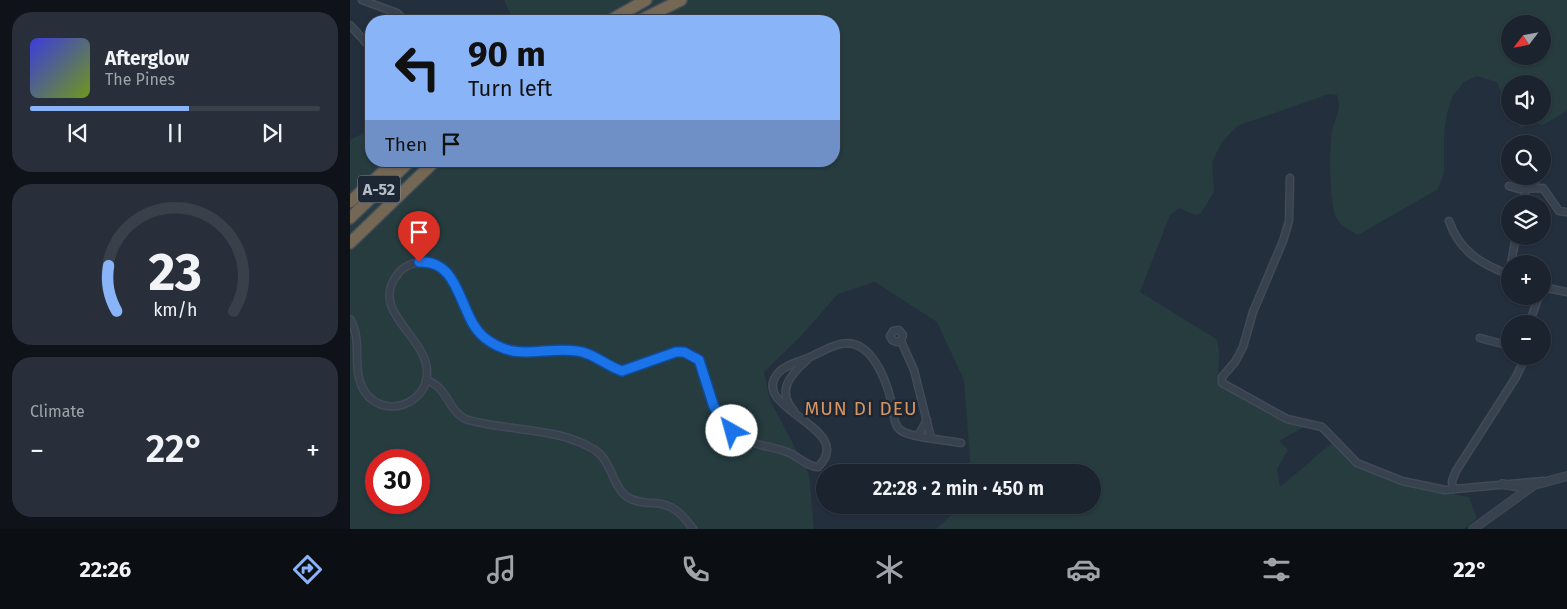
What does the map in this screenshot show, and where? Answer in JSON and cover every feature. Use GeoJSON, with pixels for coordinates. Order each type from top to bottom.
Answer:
{"type":"FeatureCollection","features":[{"type":"Feature","properties":{"kind":"highway"},"geometry":{"type":"LineString","coordinates":[[620,15],[646,0]]}},
{"type":"Feature","properties":{"kind":"highway"},"geometry":{"type":"LineString","coordinates":[[651,15],[681,0]]}},
{"type":"Feature","properties":{"kind":"highway"},"geometry":{"type":"LineString","coordinates":[[350,202],[389,167]]}},
{"type":"Feature","properties":{"kind":"highway","name":"A-52"},"geometry":{"type":"LineString","coordinates":[[350,218],[404,167]]}},
{"type":"Feature","properties":{"kind":"highway","name":"A-52"},"geometry":{"type":"LineString","coordinates":[[350,244],[429,167]]}},
{"type":"Feature","properties":{"kind":"street"},"geometry":{"type":"LineString","coordinates":[[362,0],[399,15]]}},
{"type":"Feature","properties":{"kind":"street"},"geometry":{"type":"LineString","coordinates":[[350,25],[365,41]]}},
{"type":"Feature","properties":{"kind":"street"},"geometry":{"type":"LineString","coordinates":[[1290,178],[1289,221],[1285,236],[1253,312],[1243,347],[1235,362],[1220,380],[1222,383],[1287,419],[1322,427],[1352,459],[1373,471],[1437,489],[1544,481],[1567,476]]}},
{"type":"Feature","properties":{"kind":"street"},"geometry":{"type":"LineString","coordinates":[[1526,195],[1531,185]]}},
{"type":"Feature","properties":{"kind":"street"},"geometry":{"type":"LineString","coordinates":[[1509,186],[1516,189],[1543,188],[1558,211],[1567,212]]}},
{"type":"Feature","properties":{"kind":"street"},"geometry":{"type":"LineString","coordinates":[[1449,221],[1457,239],[1465,250],[1501,270]]}},
{"type":"Feature","properties":{"kind":"street"},"geometry":{"type":"LineString","coordinates":[[350,320],[356,332],[357,372],[365,391],[371,398],[389,406],[406,404],[419,396],[426,380],[425,359],[396,317],[389,297],[392,282],[399,272],[409,265],[423,262],[435,264],[450,275],[473,326],[491,343],[508,351],[532,353],[579,351],[622,371],[676,352],[684,352],[696,357],[704,370],[714,407],[729,428],[748,443],[790,453],[810,466],[818,467],[824,458],[824,442],[817,431],[780,402],[775,395],[774,386],[780,372],[793,363],[840,344],[854,344],[863,348],[870,355],[884,380],[896,425],[902,432],[961,442]]}},
{"type":"Feature","properties":{"kind":"street"},"geometry":{"type":"LineString","coordinates":[[1551,289],[1567,292]]}},
{"type":"Feature","properties":{"kind":"street"},"geometry":{"type":"LineString","coordinates":[[1480,338],[1501,344]]}},
{"type":"Feature","properties":{"kind":"street"},"geometry":{"type":"LineString","coordinates":[[900,341],[914,370],[931,438]]}},
{"type":"Feature","properties":{"kind":"street"},"geometry":{"type":"LineString","coordinates":[[803,419],[788,403],[785,387],[790,377],[809,358]]}},
{"type":"Feature","properties":{"kind":"street"},"geometry":{"type":"LineString","coordinates":[[1454,489],[1452,481],[1456,471],[1522,365]]}},
{"type":"Feature","properties":{"kind":"street"},"geometry":{"type":"LineString","coordinates":[[426,380],[436,383],[442,389],[456,413],[465,419],[548,434],[595,450],[604,459],[621,491],[626,496],[636,501],[673,507],[693,529]]}},
{"type":"Feature","properties":{"kind":"street"},"geometry":{"type":"LineString","coordinates":[[774,386],[778,389],[785,387]]}},
{"type":"Feature","properties":{"kind":"street"},"geometry":{"type":"LineString","coordinates":[[918,436],[927,420]]}},
{"type":"Feature","properties":{"kind":"street"},"geometry":{"type":"LineString","coordinates":[[1473,529],[1525,491],[1544,481]]}},
{"type":"Feature","properties":{"kind":"street"},"geometry":{"type":"LineString","coordinates":[[1502,484],[1520,486],[1525,491]]}},
{"type":"Feature","properties":{"kind":"green space"},"geometry":{"type":"Polygon","coordinates":[[[504,0],[1567,0],[1567,111],[1551,120],[1551,75],[1501,75],[1501,92],[1497,82],[1477,76],[1464,82],[1453,95],[1447,113],[1444,133],[1444,173],[1438,189],[1358,235],[1339,222],[1332,202],[1330,149],[1332,131],[1338,109],[1337,95],[1329,94],[1237,126],[1222,142],[1212,162],[1214,192],[1201,213],[1195,215],[1179,208],[1170,215],[1140,292],[1216,339],[1219,350],[1218,375],[1220,387],[1279,418],[1304,427],[1279,441],[1288,450],[1277,469],[1280,487],[1333,442],[1352,461],[1377,475],[1424,489],[1469,497],[1477,518],[1464,529],[936,529],[953,514],[1101,514],[1101,464],[970,464],[964,380],[937,322],[875,282],[838,294],[800,337],[764,372],[770,400],[809,474],[814,529],[350,529],[350,140],[365,132],[365,167],[840,167],[840,15],[511,15],[504,0]]]}},
{"type":"Feature","properties":{"kind":"district","name":"MUN DI DEU"},"geometry":{"type":"Point","coordinates":[861,408]}},
{"type":"Feature","properties":{"kind":"route"},"geometry":{"type":"LineString","coordinates":[[419,262],[435,264],[450,275],[473,326],[491,343],[508,351],[532,353],[579,351],[596,357],[611,367],[622,371],[676,352],[684,352],[696,357],[704,370],[714,407],[721,419],[732,431]]}}]}
